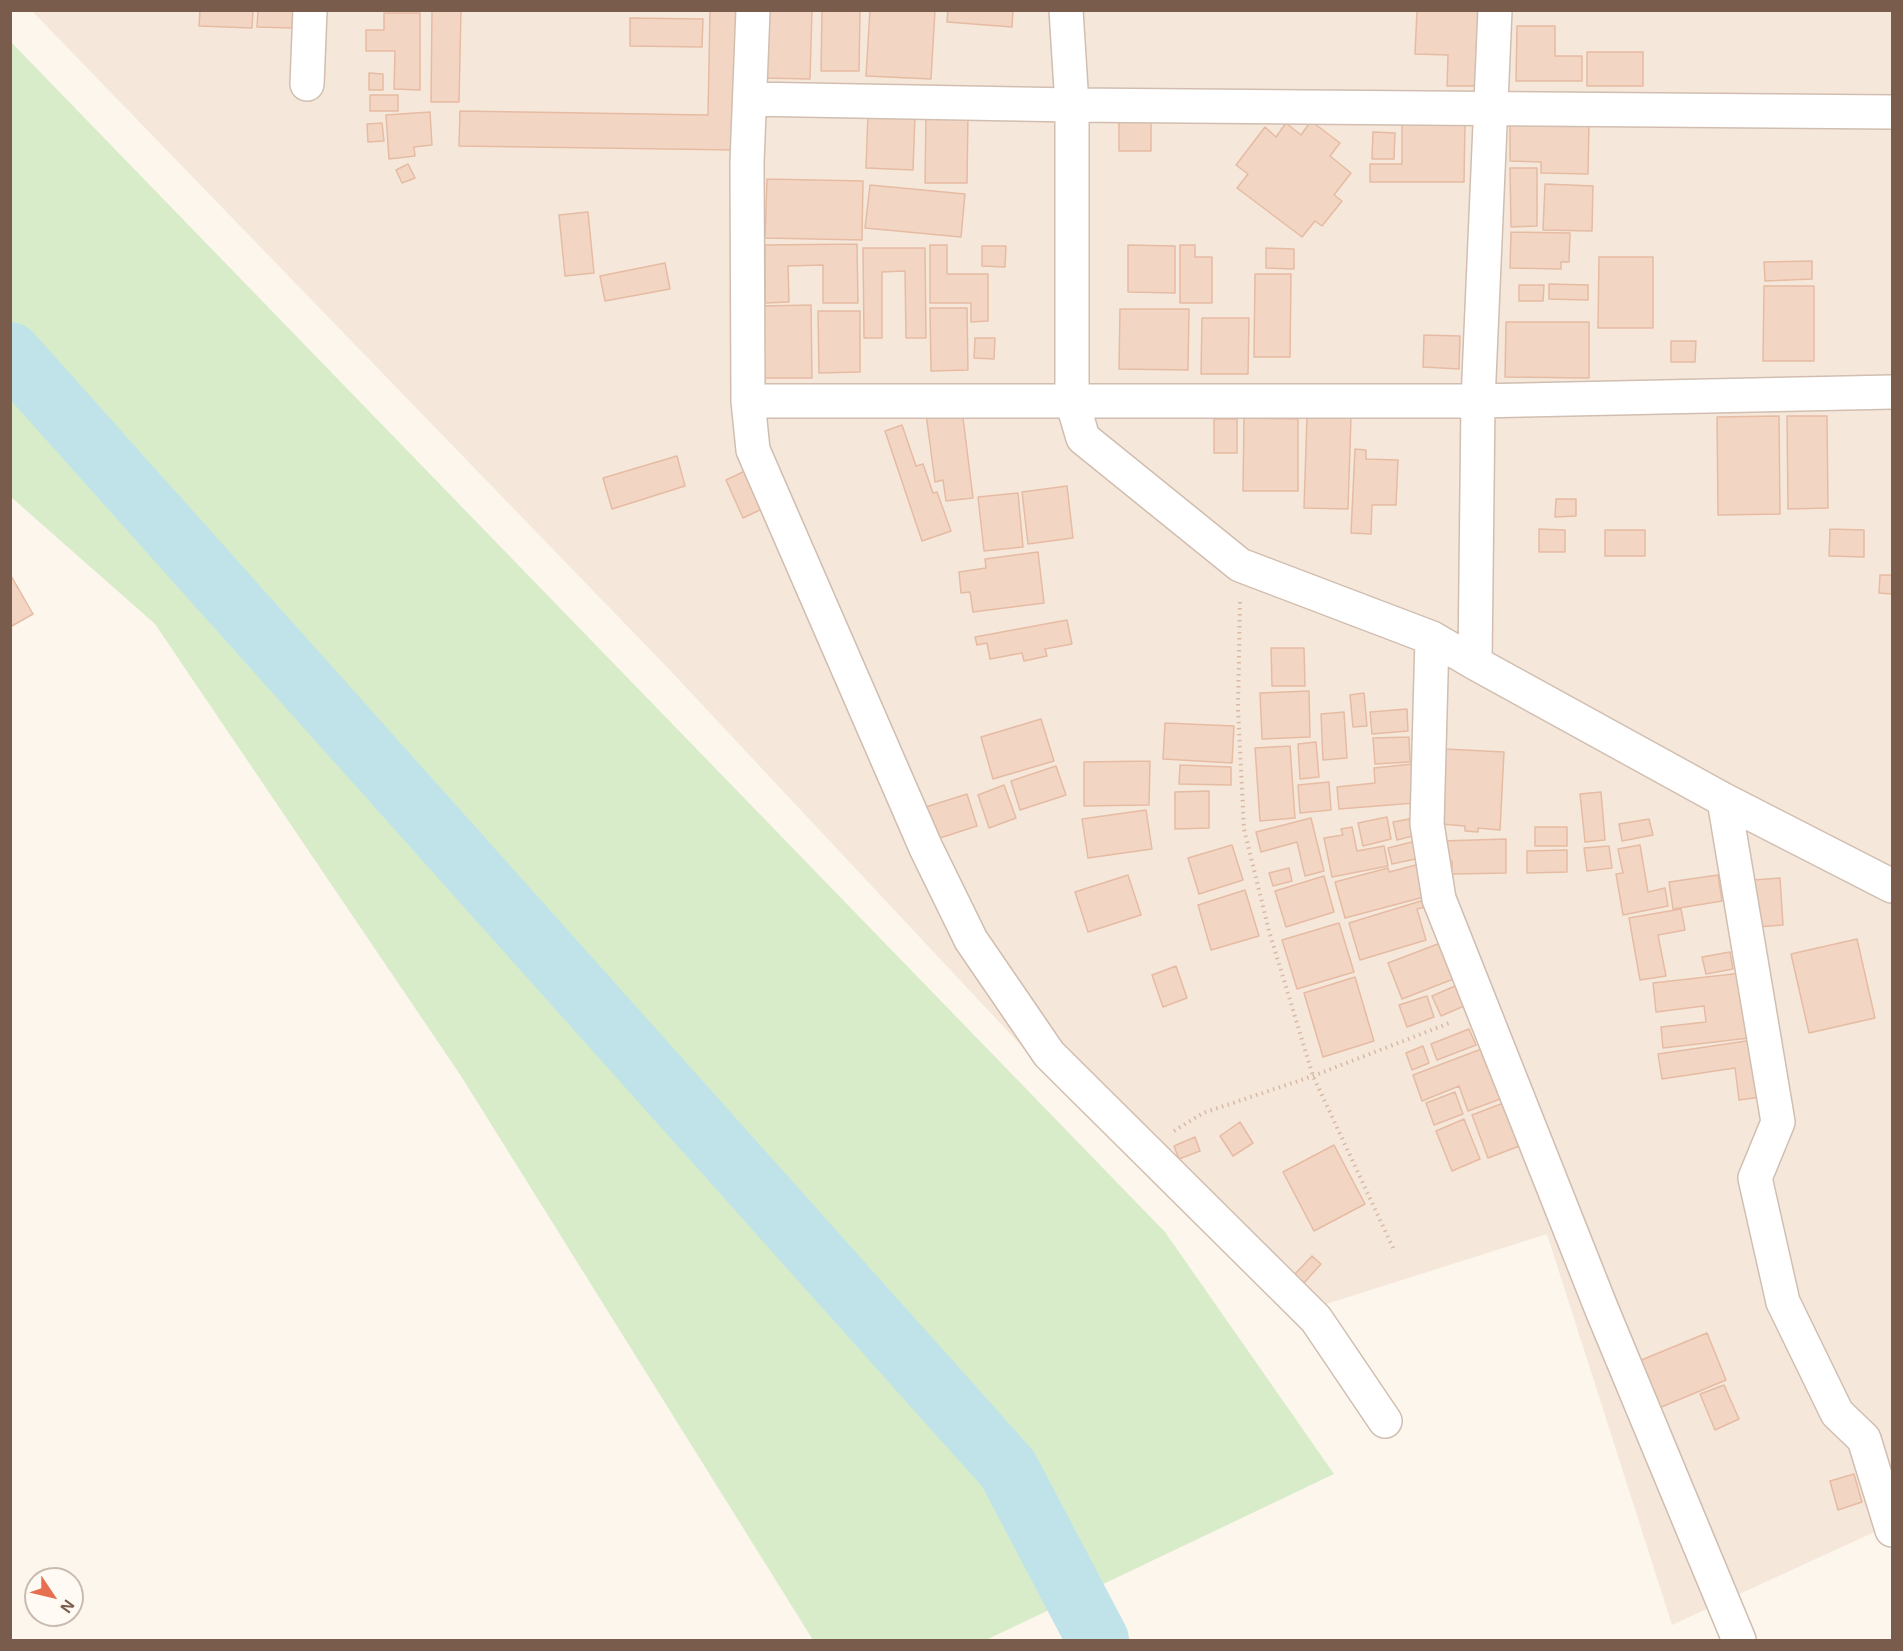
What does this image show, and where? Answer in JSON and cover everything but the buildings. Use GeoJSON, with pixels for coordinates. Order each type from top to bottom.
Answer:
{"type":"FeatureCollection","features":[{"type":"Feature","properties":{"kind":"street"},"geometry":{"type":"LineString","coordinates":[[307,84],[310,10]]}},
{"type":"Feature","properties":{"kind":"street"},"geometry":{"type":"LineString","coordinates":[[753,10],[747,163],[748,401],[753,450],[926,848],[971,940],[1049,1054],[1316,1319],[1385,1421]]}},
{"type":"Feature","properties":{"kind":"street"},"geometry":{"type":"LineString","coordinates":[[1066,10],[1072,105],[1072,401],[1083,438],[1240,565],[1432,638],[1724,800],[1893,886]]}},
{"type":"Feature","properties":{"kind":"street"},"geometry":{"type":"LineString","coordinates":[[1474,663],[1478,401],[1495,10]]}},
{"type":"Feature","properties":{"kind":"street"},"geometry":{"type":"LineString","coordinates":[[750,99],[1072,105],[1893,112]]}},
{"type":"Feature","properties":{"kind":"street"},"geometry":{"type":"LineString","coordinates":[[748,401],[1478,401],[1893,392]]}},
{"type":"Feature","properties":{"kind":"street"},"geometry":{"type":"LineString","coordinates":[[1432,638],[1427,824],[1439,899],[1602,1310],[1739,1641]]}},
{"type":"Feature","properties":{"kind":"street"},"geometry":{"type":"LineString","coordinates":[[1724,800],[1778,1122],[1755,1178],[1783,1302],[1837,1413],[1864,1439],[1893,1530]]}},
{"type":"Feature","properties":{"kind":"path"},"geometry":{"type":"LineString","coordinates":[[1240,565],[1239,709],[1244,829],[1269,931],[1313,1076],[1395,1252]]}},
{"type":"Feature","properties":{"kind":"path"},"geometry":{"type":"LineString","coordinates":[[1145,1148],[1203,1113],[1313,1076],[1483,1010]]}},
{"type":"Feature","properties":{"kind":"shaded area"},"geometry":{"type":"Polygon","coordinates":[[[32,11],[1892,11],[1892,1524],[1672,1625],[1547,1234],[1317,1307],[1044,1070],[665,665],[32,11]]]}},
{"type":"Feature","properties":{"kind":"green space"},"geometry":{"type":"Polygon","coordinates":[[[11,42],[1165,1232],[1334,1474],[986,1640],[813,1640],[461,1076],[155,624],[11,497],[11,42]]]}},
{"type":"Feature","properties":{"kind":"waterway"},"geometry":{"type":"LineString","coordinates":[[10,353],[1008,1469],[1098,1640]]}}]}
